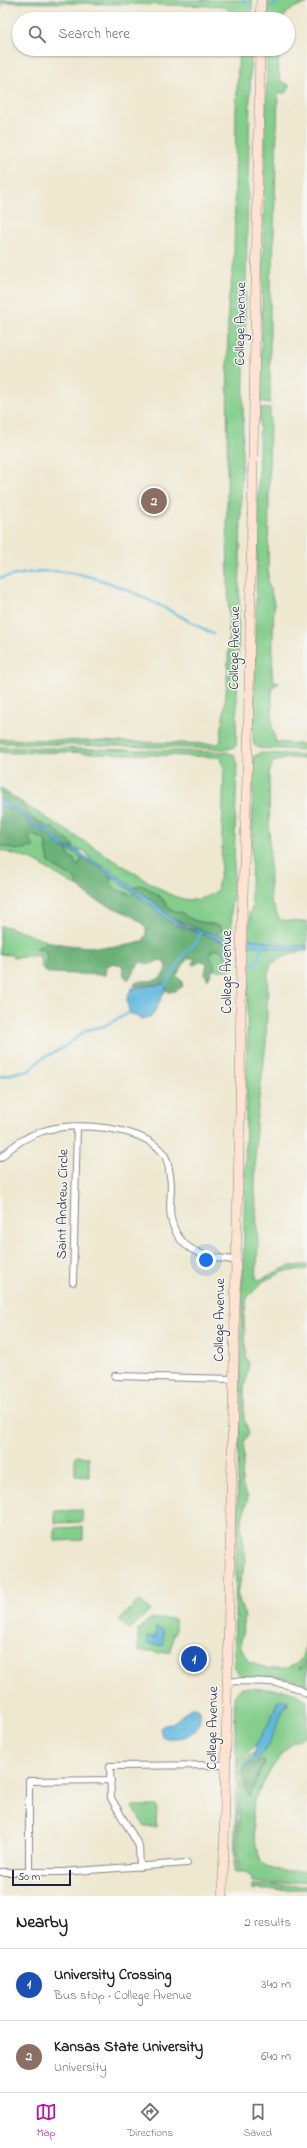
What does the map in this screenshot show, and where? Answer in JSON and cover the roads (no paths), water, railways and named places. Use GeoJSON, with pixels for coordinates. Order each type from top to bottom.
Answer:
{"type":"FeatureCollection","features":[{"type":"Feature","properties":{"kind":"street"},"geometry":{"type":"LineString","coordinates":[[260,12],[261,0]]}},
{"type":"Feature","properties":{"kind":"street","name":"College Avenue"},"geometry":{"type":"LineString","coordinates":[[223,1896],[233,1379],[241,1081],[240,951],[248,750],[260,56]]}},
{"type":"Feature","properties":{"kind":"street"},"geometry":{"type":"LineString","coordinates":[[0,1158],[12,1147],[43,1131],[60,1127],[124,1130],[150,1141],[163,1153],[169,1166],[171,1182],[171,1217],[175,1231],[183,1243],[197,1253],[218,1259],[236,1260]]}},
{"type":"Feature","properties":{"kind":"street","name":"Saint Andrew Circle"},"geometry":{"type":"LineString","coordinates":[[73,1282],[77,1127]]}},
{"type":"Feature","properties":{"kind":"street"},"geometry":{"type":"LineString","coordinates":[[115,1376],[233,1379]]}},
{"type":"Feature","properties":{"kind":"street"},"geometry":{"type":"LineString","coordinates":[[228,1682],[279,1683],[297,1687],[307,1694]]}},
{"type":"Feature","properties":{"kind":"street"},"geometry":{"type":"LineString","coordinates":[[140,1867],[139,1846],[111,1798],[110,1766],[226,1765]]}},
{"type":"Feature","properties":{"kind":"street"},"geometry":{"type":"LineString","coordinates":[[29,1872],[29,1781],[111,1780]]}},
{"type":"Feature","properties":{"kind":"street"},"geometry":{"type":"LineString","coordinates":[[0,1872],[140,1867],[187,1863]]}},
{"type":"Feature","properties":{"kind":"water"},"geometry":{"type":"Polygon","coordinates":[[[0,799],[5,804],[20,809],[33,824],[49,830],[65,847],[78,850],[88,859],[105,867],[154,902],[171,918],[187,926],[232,940],[232,945],[167,920],[153,906],[102,869],[88,862],[76,853],[60,847],[49,834],[33,827],[20,812],[11,808],[5,808],[0,803],[0,799]]]}},
{"type":"Feature","properties":{"kind":"water"},"geometry":{"type":"Polygon","coordinates":[[[249,939],[286,945],[307,946],[307,949],[295,950],[249,945],[249,939]]]}},
{"type":"Feature","properties":{"kind":"water"},"geometry":{"type":"Polygon","coordinates":[[[166,985],[166,989],[152,1016],[143,1019],[129,1013],[127,998],[132,988],[166,985]]]}},
{"type":"Feature","properties":{"kind":"water"},"geometry":{"type":"Polygon","coordinates":[[[156,1628],[163,1630],[163,1645],[148,1644],[147,1637],[156,1637],[156,1628]]]}},
{"type":"Feature","properties":{"kind":"water"},"geometry":{"type":"Polygon","coordinates":[[[280,1700],[285,1700],[289,1705],[286,1704],[283,1709],[265,1750],[253,1762],[245,1767],[244,1764],[254,1758],[256,1744],[270,1721],[276,1705],[280,1700]]]}},
{"type":"Feature","properties":{"kind":"water"},"geometry":{"type":"Polygon","coordinates":[[[194,1707],[200,1710],[200,1721],[192,1733],[177,1738],[167,1738],[162,1736],[160,1728],[164,1725],[172,1723],[194,1707]]]}},
{"type":"Feature","properties":{"kind":"waterway"},"geometry":{"type":"LineString","coordinates":[[242,0],[250,7]]}},
{"type":"Feature","properties":{"kind":"waterway"},"geometry":{"type":"LineString","coordinates":[[272,7],[280,0]]}},
{"type":"Feature","properties":{"kind":"waterway"},"geometry":{"type":"LineString","coordinates":[[0,578],[32,572],[48,571],[83,575],[121,587],[159,605],[213,634]]}},
{"type":"Feature","properties":{"kind":"waterway"},"geometry":{"type":"LineString","coordinates":[[166,985],[186,951],[196,943],[201,932]]}},
{"type":"Feature","properties":{"kind":"waterway"},"geometry":{"type":"LineString","coordinates":[[227,942],[226,952],[232,964]]}},
{"type":"Feature","properties":{"kind":"waterway"},"geometry":{"type":"LineString","coordinates":[[249,965],[258,962],[262,944]]}},
{"type":"Feature","properties":{"kind":"waterway"},"geometry":{"type":"LineString","coordinates":[[0,1077],[29,1071],[41,1059],[63,1048],[86,1030],[104,1026],[129,1013]]}},
{"type":"Feature","properties":{"kind":"place","name":"Kansas State University"},"geometry":{"type":"Point","coordinates":[154,501]}},
{"type":"Feature","properties":{"kind":"place","name":"University Crossing"},"geometry":{"type":"Point","coordinates":[194,1659]}}]}
